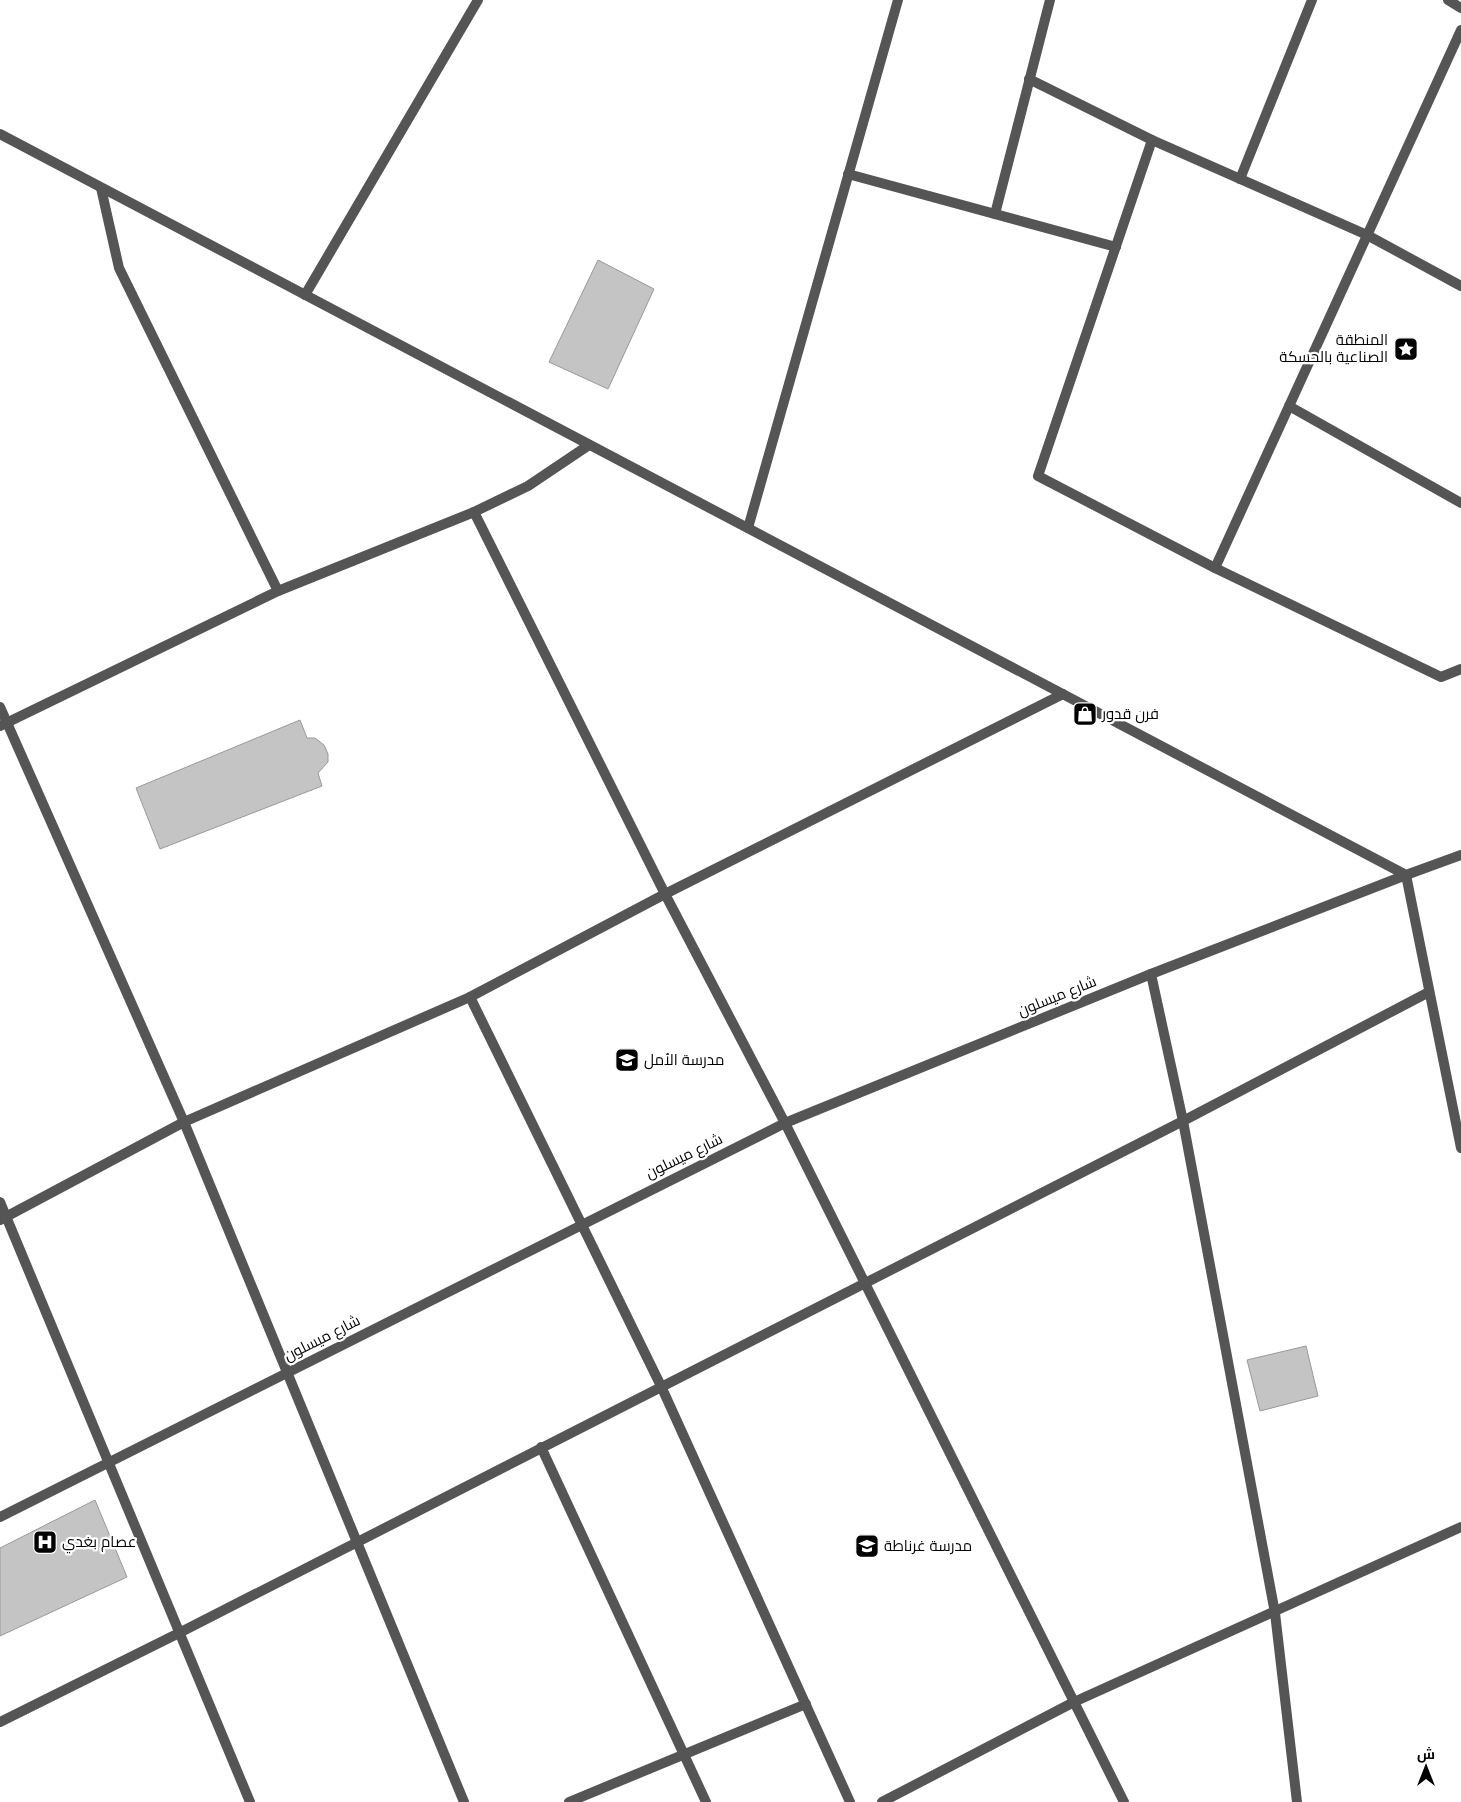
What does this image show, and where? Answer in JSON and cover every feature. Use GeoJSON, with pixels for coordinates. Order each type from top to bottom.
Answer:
{"type":"FeatureCollection","features":[{"type":"Feature","properties":{"kind":"street"},"geometry":{"type":"LineString","coordinates":[[306,295],[478,0]]}},
{"type":"Feature","properties":{"kind":"street"},"geometry":{"type":"LineString","coordinates":[[748,528],[898,0]]}},
{"type":"Feature","properties":{"kind":"street"},"geometry":{"type":"LineString","coordinates":[[995,214],[1050,0]]}},
{"type":"Feature","properties":{"kind":"street"},"geometry":{"type":"LineString","coordinates":[[1240,179],[1312,0]]}},
{"type":"Feature","properties":{"kind":"street"},"geometry":{"type":"LineString","coordinates":[[1448,0],[1461,8]]}},
{"type":"Feature","properties":{"kind":"street"},"geometry":{"type":"LineString","coordinates":[[1215,568],[1461,30]]}},
{"type":"Feature","properties":{"kind":"street"},"geometry":{"type":"LineString","coordinates":[[1029,79],[1152,140],[1367,235],[1461,286]]}},
{"type":"Feature","properties":{"kind":"street"},"geometry":{"type":"LineString","coordinates":[[0,134],[1406,875],[1461,1148]]}},
{"type":"Feature","properties":{"kind":"street"},"geometry":{"type":"LineString","coordinates":[[1152,140],[1038,476],[1215,568],[1441,677],[1461,669]]}},
{"type":"Feature","properties":{"kind":"street"},"geometry":{"type":"LineString","coordinates":[[848,174],[1116,247]]}},
{"type":"Feature","properties":{"kind":"street"},"geometry":{"type":"LineString","coordinates":[[101,188],[119,268],[278,590]]}},
{"type":"Feature","properties":{"kind":"street"},"geometry":{"type":"LineString","coordinates":[[1289,406],[1461,503]]}},
{"type":"Feature","properties":{"kind":"street"},"geometry":{"type":"LineString","coordinates":[[3,725],[278,590],[474,512],[528,486],[589,444]]}},
{"type":"Feature","properties":{"kind":"street"},"geometry":{"type":"LineString","coordinates":[[474,512],[665,894],[785,1122],[1124,1802]]}},
{"type":"Feature","properties":{"kind":"street"},"geometry":{"type":"LineString","coordinates":[[3,1219],[184,1122],[470,997],[665,894],[1062,694]]}},
{"type":"Feature","properties":{"kind":"street"},"geometry":{"type":"LineString","coordinates":[[0,707],[3,725],[184,1122],[464,1802]]}},
{"type":"Feature","properties":{"kind":"street","name":"شارع ميسلون"},"geometry":{"type":"LineString","coordinates":[[0,1517],[785,1122],[1151,974],[1461,855]]}},
{"type":"Feature","properties":{"kind":"street"},"geometry":{"type":"LineString","coordinates":[[1151,974],[1183,1122],[1275,1613],[1297,1802]]}},
{"type":"Feature","properties":{"kind":"street"},"geometry":{"type":"LineString","coordinates":[[0,1722],[179,1633],[865,1282],[1183,1122],[1429,992]]}},
{"type":"Feature","properties":{"kind":"street"},"geometry":{"type":"LineString","coordinates":[[470,997],[661,1386],[850,1802]]}},
{"type":"Feature","properties":{"kind":"street"},"geometry":{"type":"LineString","coordinates":[[0,1202],[3,1219],[108,1462],[250,1802]]}},
{"type":"Feature","properties":{"kind":"street"},"geometry":{"type":"LineString","coordinates":[[541,1447],[706,1802]]}},
{"type":"Feature","properties":{"kind":"street"},"geometry":{"type":"LineString","coordinates":[[882,1802],[1074,1702],[1461,1528]]}},
{"type":"Feature","properties":{"kind":"street"},"geometry":{"type":"LineString","coordinates":[[568,1802],[806,1704]]}},
{"type":"Feature","properties":{"kind":"building"},"geometry":{"type":"Polygon","coordinates":[[[598,260],[654,289],[608,389],[549,362],[598,260]]]}},
{"type":"Feature","properties":{"kind":"building"},"geometry":{"type":"Polygon","coordinates":[[[300,720],[307,738],[315,738],[324,745],[328,754],[328,762],[318,773],[322,786],[160,849],[136,788],[300,720]]]}},
{"type":"Feature","properties":{"kind":"building"},"geometry":{"type":"Polygon","coordinates":[[[1306,1346],[1318,1396],[1260,1411],[1247,1360],[1306,1346]]]}},
{"type":"Feature","properties":{"kind":"building"},"geometry":{"type":"Polygon","coordinates":[[[95,1500],[127,1577],[0,1636],[0,1548],[95,1500]]]}},
{"type":"Feature","properties":{"kind":"place","name":"المنطقة الصناعية بالحسكة"},"geometry":{"type":"Point","coordinates":[1406,349]}},
{"type":"Feature","properties":{"kind":"place","name":"فرن قدور"},"geometry":{"type":"Point","coordinates":[1085,714]}},
{"type":"Feature","properties":{"kind":"place","name":"مدرسة الأمل"},"geometry":{"type":"Point","coordinates":[627,1060]}},
{"type":"Feature","properties":{"kind":"place","name":"عصام بغدي"},"geometry":{"type":"Point","coordinates":[45,1542]}},
{"type":"Feature","properties":{"kind":"place","name":"مدرسة غرناطة"},"geometry":{"type":"Point","coordinates":[867,1546]}}]}
